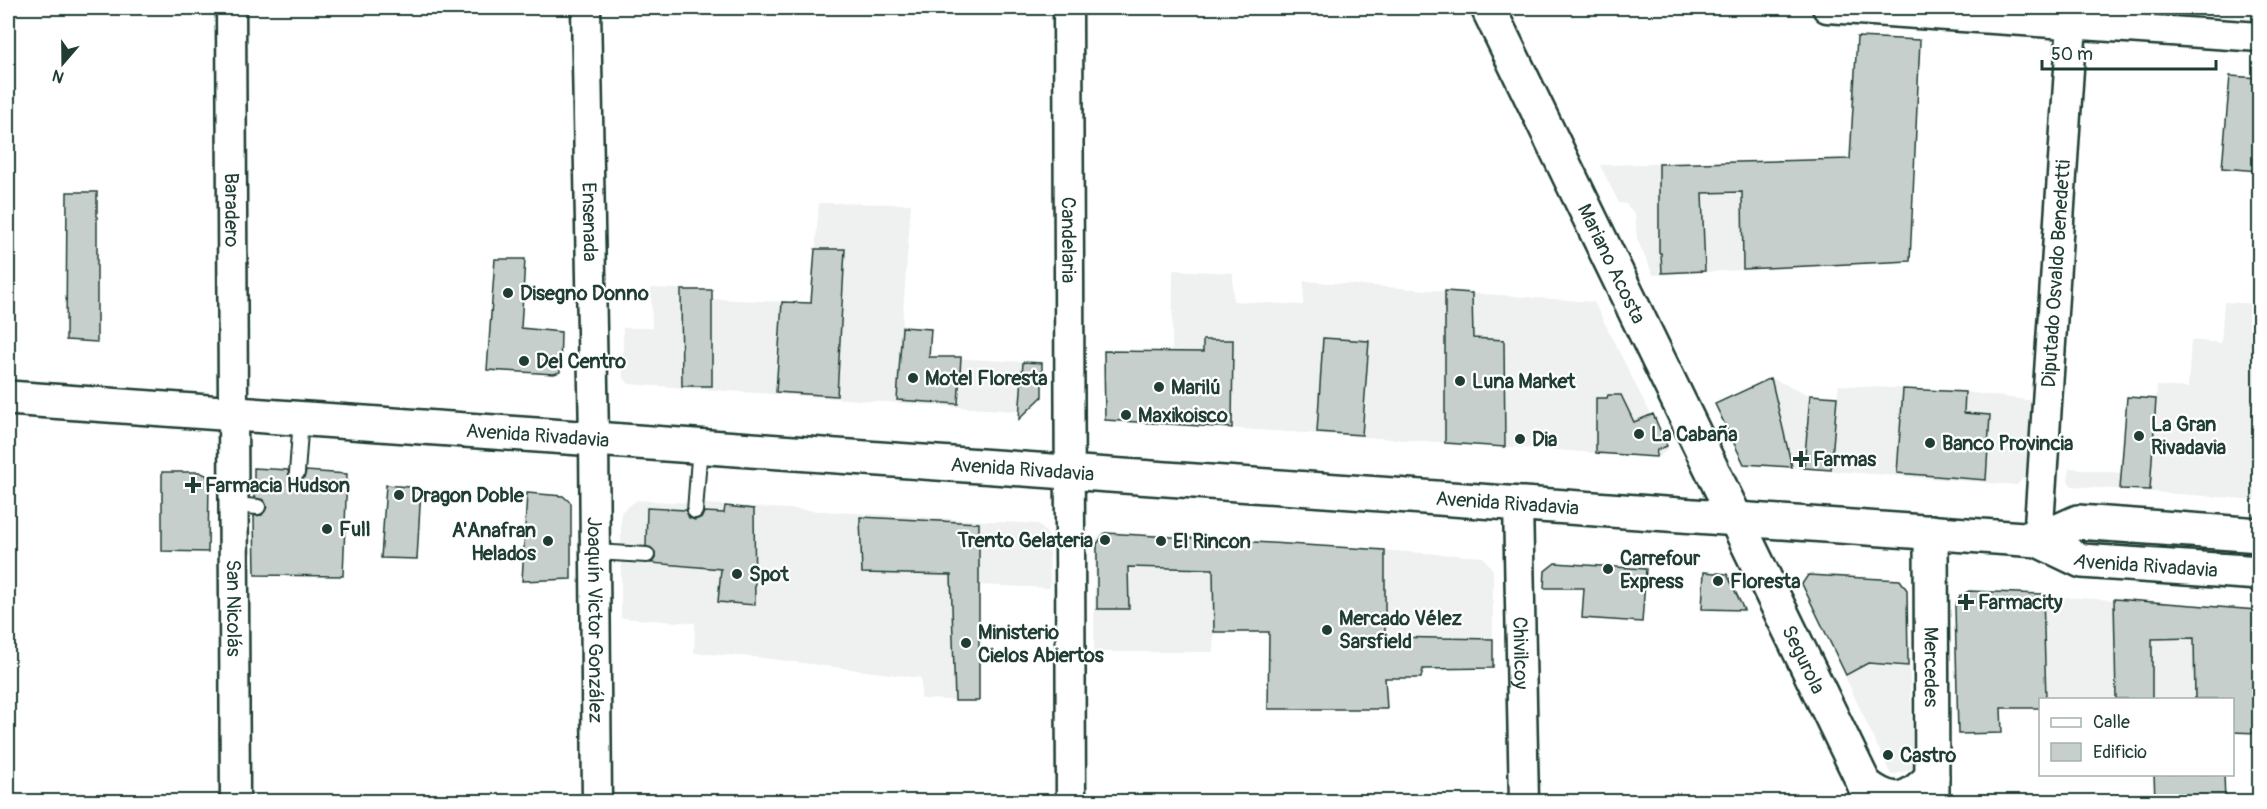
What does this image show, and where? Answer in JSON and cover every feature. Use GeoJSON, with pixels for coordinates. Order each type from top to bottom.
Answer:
{"type":"FeatureCollection","features":[{"type":"Feature","properties":{"kind":"main road","name":"Mariano Acosta"},"geometry":{"type":"LineString","coordinates":[[1488,8],[1736,517]]}},
{"type":"Feature","properties":{"kind":"main road","name":"Avenida Rivadavia"},"geometry":{"type":"LineString","coordinates":[[8,398],[1736,517],[2038,540],[2082,561],[2259,573]]}},
{"type":"Feature","properties":{"kind":"main road","name":"Segurola"},"geometry":{"type":"LineString","coordinates":[[1736,517],[1868,793]]}},
{"type":"Feature","properties":{"kind":"main road","name":"Avenida Rivadavia"},"geometry":{"type":"LineString","coordinates":[[2038,540],[2078,522],[2259,535]]}},
{"type":"Feature","properties":{"kind":"main road","name":"Mercedes"},"geometry":{"type":"LineString","coordinates":[[1930,532],[1932,789]]}},
{"type":"Feature","properties":{"kind":"main road"},"geometry":{"type":"LineString","coordinates":[[1868,793],[1898,800],[1932,789]]}},
{"type":"Feature","properties":{"kind":"street","name":"Baradero"},"geometry":{"type":"LineString","coordinates":[[231,8],[233,414]]}},
{"type":"Feature","properties":{"kind":"street","name":"Ensenada"},"geometry":{"type":"LineString","coordinates":[[586,8],[594,438]]}},
{"type":"Feature","properties":{"kind":"street","name":"Candelaria"},"geometry":{"type":"LineString","coordinates":[[1068,8],[1071,801]]}},
{"type":"Feature","properties":{"kind":"street"},"geometry":{"type":"LineString","coordinates":[[1827,8],[2072,16],[2259,37]]}},
{"type":"Feature","properties":{"kind":"street","name":"Diputado Osvaldo Benedetti"},"geometry":{"type":"LineString","coordinates":[[2038,540],[2072,16]]}},
{"type":"Feature","properties":{"kind":"street","name":"San Nicolás"},"geometry":{"type":"LineString","coordinates":[[233,414],[245,506],[235,801]]}},
{"type":"Feature","properties":{"kind":"street","name":"Joaquín Victor González"},"geometry":{"type":"LineString","coordinates":[[594,438],[597,801]]}},
{"type":"Feature","properties":{"kind":"street","name":"Chivilcoy"},"geometry":{"type":"LineString","coordinates":[[1518,503],[1524,801]]}},
{"type":"Feature","properties":{"kind":"lane"},"geometry":{"type":"LineString","coordinates":[[297,473],[301,418]]}},
{"type":"Feature","properties":{"kind":"lane"},"geometry":{"type":"LineString","coordinates":[[695,511],[700,445]]}},
{"type":"Feature","properties":{"kind":"lane"},"geometry":{"type":"LineString","coordinates":[[595,552],[647,555]]}},
{"type":"Feature","properties":{"kind":"shaded area"},"geometry":{"type":"Polygon","coordinates":[[[1850,159],[1847,264],[1653,275],[1637,239],[1635,215],[1626,204],[1619,203],[1600,165],[1850,159]]]}},
{"type":"Feature","properties":{"kind":"shaded area"},"geometry":{"type":"Polygon","coordinates":[[[819,203],[911,204],[902,327],[931,329],[930,357],[1042,363],[1041,397],[1027,412],[629,384],[623,377],[623,328],[652,328],[651,288],[712,290],[712,299],[811,303],[819,203]]]}},
{"type":"Feature","properties":{"kind":"shaded area"},"geometry":{"type":"Polygon","coordinates":[[[1173,270],[1233,273],[1233,301],[1303,305],[1304,281],[1594,302],[1668,449],[1659,457],[1109,420],[1104,412],[1103,352],[1172,352],[1173,270]]]}},
{"type":"Feature","properties":{"kind":"shaded area"},"geometry":{"type":"Polygon","coordinates":[[[2224,302],[2259,304],[2259,500],[2072,486],[2068,481],[2069,468],[2121,473],[2127,397],[2156,399],[2157,386],[2188,388],[2191,340],[2221,343],[2224,302]]]}},
{"type":"Feature","properties":{"kind":"shaded area"},"geometry":{"type":"Polygon","coordinates":[[[1771,378],[1810,395],[1837,397],[1839,385],[1965,392],[2034,401],[2025,476],[2017,485],[1743,464],[1715,404],[1771,378]]]}},
{"type":"Feature","properties":{"kind":"shaded area"},"geometry":{"type":"Polygon","coordinates":[[[637,500],[1038,524],[1049,536],[1050,588],[979,585],[979,701],[921,699],[921,678],[755,657],[694,653],[695,623],[621,618],[621,512],[637,500]]]}},
{"type":"Feature","properties":{"kind":"shaded area"},"geometry":{"type":"Polygon","coordinates":[[[1103,531],[1483,557],[1493,570],[1493,668],[1423,669],[1421,678],[1386,678],[1387,708],[1268,709],[1269,624],[1241,624],[1241,632],[1214,632],[1213,652],[1094,652],[1095,541],[1103,531]]]}},
{"type":"Feature","properties":{"kind":"shaded area"},"geometry":{"type":"Polygon","coordinates":[[[2083,539],[2259,552],[2259,559],[2083,546],[2083,539]]]}},
{"type":"Feature","properties":{"kind":"shaded area"},"geometry":{"type":"Polygon","coordinates":[[[1807,576],[1900,580],[1907,590],[1913,769],[1891,775],[1802,584],[1807,576]]]}},
{"type":"Feature","properties":{"kind":"shaded area"},"geometry":{"type":"Polygon","coordinates":[[[1969,591],[2259,609],[2257,733],[2234,732],[2234,698],[2039,698],[2039,708],[2001,708],[2002,733],[1958,734],[1955,606],[1960,596],[1969,591]]]}},
{"type":"Feature","properties":{"kind":"building"},"geometry":{"type":"Polygon","coordinates":[[[1857,37],[1920,40],[1910,261],[1743,269],[1742,192],[1702,193],[1705,271],[1662,273],[1661,253],[1659,253],[1659,164],[1850,159],[1857,37]]]}},
{"type":"Feature","properties":{"kind":"building"},"geometry":{"type":"Polygon","coordinates":[[[2230,76],[2259,78],[2259,171],[2222,168],[2230,76]]]}},
{"type":"Feature","properties":{"kind":"building"},"geometry":{"type":"Polygon","coordinates":[[[67,192],[97,192],[97,342],[66,340],[67,192]]]}},
{"type":"Feature","properties":{"kind":"building"},"geometry":{"type":"Polygon","coordinates":[[[815,249],[845,249],[837,396],[776,392],[782,302],[811,303],[815,249]]]}},
{"type":"Feature","properties":{"kind":"building","name":"Disegno Donno"},"geometry":{"type":"Polygon","coordinates":[[[495,259],[525,259],[521,328],[561,332],[560,372],[554,374],[487,370],[495,259]]]}},
{"type":"Feature","properties":{"kind":"building"},"geometry":{"type":"Polygon","coordinates":[[[681,290],[712,290],[712,386],[682,386],[681,290]]]}},
{"type":"Feature","properties":{"kind":"building"},"geometry":{"type":"Polygon","coordinates":[[[1445,291],[1472,293],[1473,338],[1504,340],[1505,447],[1445,443],[1445,291]]]}},
{"type":"Feature","properties":{"kind":"building"},"geometry":{"type":"Polygon","coordinates":[[[902,327],[931,329],[929,357],[961,357],[958,404],[897,400],[902,327]]]}},
{"type":"Feature","properties":{"kind":"building"},"geometry":{"type":"Polygon","coordinates":[[[1323,338],[1369,341],[1362,435],[1317,432],[1323,338]]]}},
{"type":"Feature","properties":{"kind":"building"},"geometry":{"type":"Polygon","coordinates":[[[1203,340],[1233,340],[1232,428],[1105,420],[1104,351],[1203,352],[1203,340]]]}},
{"type":"Feature","properties":{"kind":"building"},"geometry":{"type":"Polygon","coordinates":[[[1023,362],[1042,363],[1042,397],[1019,419],[1023,362]]]}},
{"type":"Feature","properties":{"kind":"building"},"geometry":{"type":"Polygon","coordinates":[[[1771,378],[1792,467],[1744,464],[1715,404],[1771,378]]]}},
{"type":"Feature","properties":{"kind":"building","name":"Banco Provincia"},"geometry":{"type":"Polygon","coordinates":[[[1903,389],[1965,392],[1964,413],[1990,415],[1986,480],[1897,473],[1903,389]]]}},
{"type":"Feature","properties":{"kind":"building"},"geometry":{"type":"Polygon","coordinates":[[[1608,395],[1621,395],[1634,422],[1653,414],[1667,446],[1657,450],[1656,457],[1596,453],[1596,398],[1607,398],[1608,395]]]}},
{"type":"Feature","properties":{"kind":"building"},"geometry":{"type":"Polygon","coordinates":[[[1810,395],[1837,397],[1831,470],[1804,468],[1810,395]]]}},
{"type":"Feature","properties":{"kind":"building","name":"La Gran Rivadavia"},"geometry":{"type":"Polygon","coordinates":[[[2127,397],[2156,399],[2150,490],[2120,489],[2127,397]]]}},
{"type":"Feature","properties":{"kind":"building"},"geometry":{"type":"Polygon","coordinates":[[[254,468],[288,470],[289,477],[297,482],[304,478],[306,471],[347,474],[343,576],[255,575],[254,516],[262,515],[267,507],[264,500],[254,498],[254,468]]]}},
{"type":"Feature","properties":{"kind":"building"},"geometry":{"type":"Polygon","coordinates":[[[162,472],[199,472],[206,475],[209,481],[208,552],[162,551],[162,472]]]}},
{"type":"Feature","properties":{"kind":"building"},"geometry":{"type":"Polygon","coordinates":[[[386,485],[421,488],[417,559],[381,558],[386,485]]]}},
{"type":"Feature","properties":{"kind":"building","name":"A'Anafran Helados"},"geometry":{"type":"Polygon","coordinates":[[[527,493],[563,496],[571,503],[571,579],[522,581],[527,493]]]}},
{"type":"Feature","properties":{"kind":"building"},"geometry":{"type":"Polygon","coordinates":[[[725,506],[754,509],[755,605],[718,602],[721,569],[651,563],[655,559],[655,552],[646,546],[647,508],[686,510],[689,518],[695,520],[702,517],[704,512],[724,513],[725,506]]]}},
{"type":"Feature","properties":{"kind":"building"},"geometry":{"type":"Polygon","coordinates":[[[860,517],[979,523],[979,701],[955,701],[951,575],[862,573],[860,517]]]}},
{"type":"Feature","properties":{"kind":"building","name":"Mercado Vélez Sarsfield"},"geometry":{"type":"Polygon","coordinates":[[[1105,533],[1385,550],[1385,637],[1493,639],[1493,668],[1423,669],[1421,678],[1385,678],[1387,709],[1268,709],[1269,632],[1214,632],[1213,569],[1128,567],[1129,609],[1097,609],[1097,544],[1105,533]]]}},
{"type":"Feature","properties":{"kind":"building"},"geometry":{"type":"Polygon","coordinates":[[[1555,563],[1646,569],[1642,622],[1582,618],[1584,588],[1544,588],[1545,571],[1555,563]]]}},
{"type":"Feature","properties":{"kind":"building"},"geometry":{"type":"Polygon","coordinates":[[[1704,572],[1727,574],[1744,610],[1702,609],[1704,572]]]}},
{"type":"Feature","properties":{"kind":"building"},"geometry":{"type":"Polygon","coordinates":[[[1808,575],[1900,580],[1907,590],[1908,666],[1868,663],[1846,675],[1802,584],[1808,575]]]}},
{"type":"Feature","properties":{"kind":"building"},"geometry":{"type":"Polygon","coordinates":[[[1969,591],[2043,594],[2046,698],[2039,698],[2039,708],[2001,708],[2002,733],[1958,734],[1955,606],[1960,596],[1969,591]]]}},
{"type":"Feature","properties":{"kind":"building"},"geometry":{"type":"Polygon","coordinates":[[[2114,599],[2257,610],[2257,733],[2234,732],[2234,698],[2195,698],[2194,638],[2152,639],[2152,698],[2116,698],[2114,599]]]}},
{"type":"Feature","properties":{"kind":"building"},"geometry":{"type":"Polygon","coordinates":[[[2154,776],[2224,776],[2225,801],[2155,801],[2154,776]]]}},
{"type":"Feature","properties":{"kind":"place","name":"Disegno Donno"},"geometry":{"type":"Point","coordinates":[508,293]}},
{"type":"Feature","properties":{"kind":"place","name":"Del Centro"},"geometry":{"type":"Point","coordinates":[524,361]}},
{"type":"Feature","properties":{"kind":"place","name":"Motel Floresta"},"geometry":{"type":"Point","coordinates":[913,378]}},
{"type":"Feature","properties":{"kind":"place","name":"Luna Market"},"geometry":{"type":"Point","coordinates":[1460,381]}},
{"type":"Feature","properties":{"kind":"place","name":"Marilú"},"geometry":{"type":"Point","coordinates":[1159,387]}},
{"type":"Feature","properties":{"kind":"place","name":"Maxikoisco"},"geometry":{"type":"Point","coordinates":[1126,415]}},
{"type":"Feature","properties":{"kind":"place","name":"La Cabaña"},"geometry":{"type":"Point","coordinates":[1639,434]}},
{"type":"Feature","properties":{"kind":"place","name":"La Gran Rivadavia"},"geometry":{"type":"Point","coordinates":[2139,436]}},
{"type":"Feature","properties":{"kind":"place","name":"Dia"},"geometry":{"type":"Point","coordinates":[1520,439]}},
{"type":"Feature","properties":{"kind":"place","name":"Banco Provincia"},"geometry":{"type":"Point","coordinates":[1930,443]}},
{"type":"Feature","properties":{"kind":"place","name":"Farmas"},"geometry":{"type":"Point","coordinates":[1801,459]}},
{"type":"Feature","properties":{"kind":"place","name":"Farmacia Hudson"},"geometry":{"type":"Point","coordinates":[193,485]}},
{"type":"Feature","properties":{"kind":"place","name":"Dragon Doble"},"geometry":{"type":"Point","coordinates":[399,495]}},
{"type":"Feature","properties":{"kind":"place","name":"Full"},"geometry":{"type":"Point","coordinates":[327,529]}},
{"type":"Feature","properties":{"kind":"place","name":"Trento Gelateria"},"geometry":{"type":"Point","coordinates":[1105,540]}},
{"type":"Feature","properties":{"kind":"place","name":"A'Anafran Helados"},"geometry":{"type":"Point","coordinates":[548,541]}},
{"type":"Feature","properties":{"kind":"place","name":"El Rincon"},"geometry":{"type":"Point","coordinates":[1161,541]}},
{"type":"Feature","properties":{"kind":"place","name":"Carrefour Express"},"geometry":{"type":"Point","coordinates":[1608,569]}},
{"type":"Feature","properties":{"kind":"place","name":"Spot"},"geometry":{"type":"Point","coordinates":[737,574]}},
{"type":"Feature","properties":{"kind":"place","name":"Floresta"},"geometry":{"type":"Point","coordinates":[1718,581]}},
{"type":"Feature","properties":{"kind":"place","name":"Farmacity"},"geometry":{"type":"Point","coordinates":[1966,602]}},
{"type":"Feature","properties":{"kind":"place","name":"Mercado Vélez Sarsfield"},"geometry":{"type":"Point","coordinates":[1327,630]}},
{"type":"Feature","properties":{"kind":"place","name":"Ministerio Cielos Abiertos"},"geometry":{"type":"Point","coordinates":[966,643]}},
{"type":"Feature","properties":{"kind":"place","name":"Castro"},"geometry":{"type":"Point","coordinates":[1888,755]}}]}
